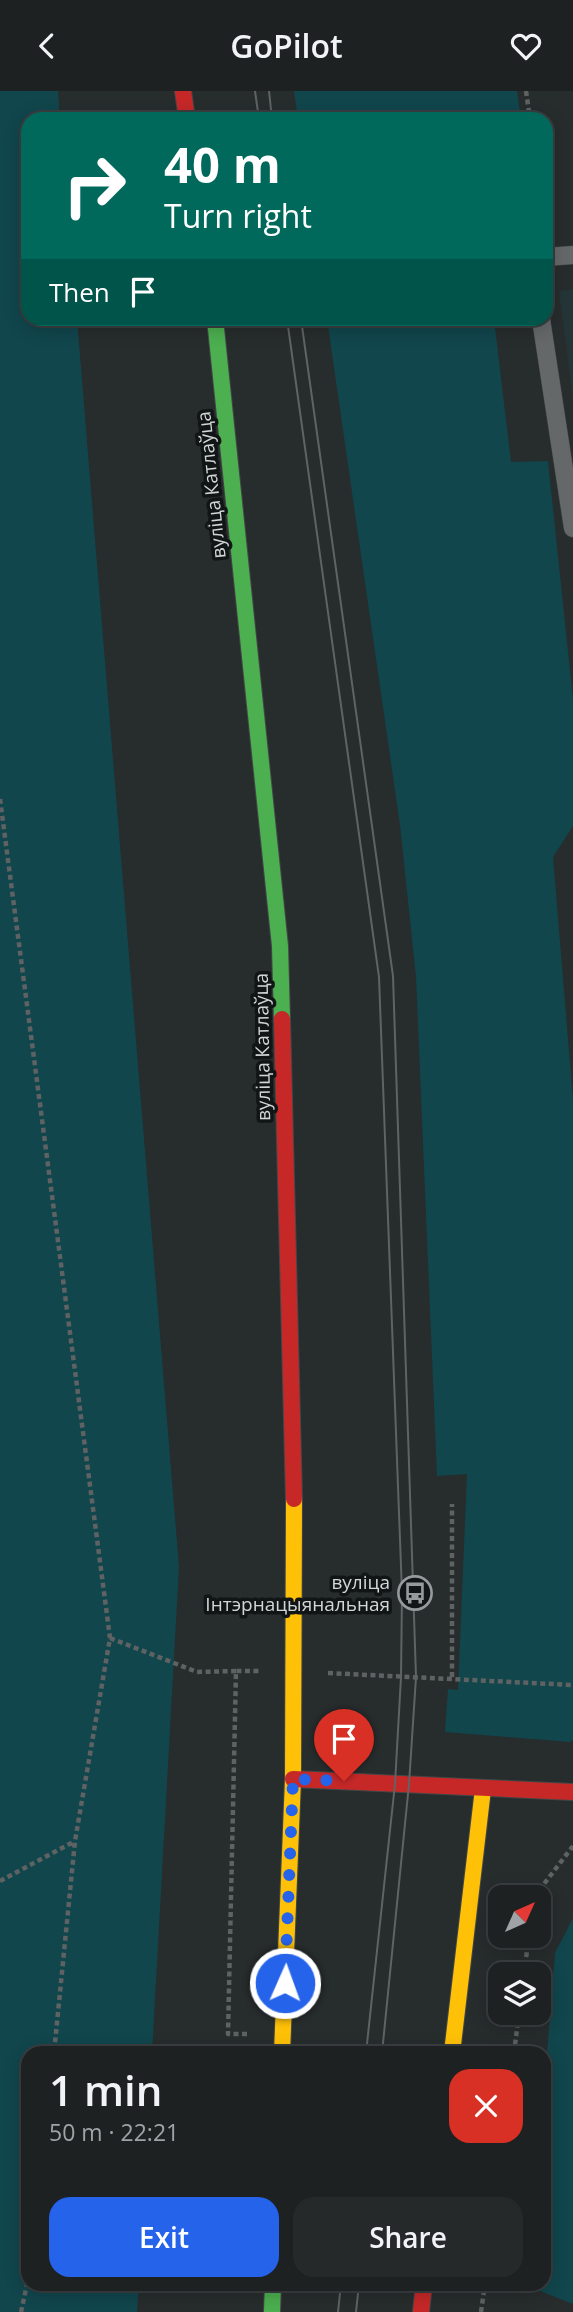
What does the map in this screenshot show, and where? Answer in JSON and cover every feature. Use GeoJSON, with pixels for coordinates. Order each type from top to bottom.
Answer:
{"type":"FeatureCollection","features":[{"type":"Feature","properties":{"kind":"main road"},"geometry":{"type":"LineString","coordinates":[[183,91],[186,112]]}},
{"type":"Feature","properties":{"kind":"main road","name":"вуліца Катлаўца"},"geometry":{"type":"LineString","coordinates":[[216,326],[280,946],[294,1507],[293,1779],[282,2046]]}},
{"type":"Feature","properties":{"kind":"main road"},"geometry":{"type":"LineString","coordinates":[[293,1779],[573,1791]]}},
{"type":"Feature","properties":{"kind":"main road"},"geometry":{"type":"LineString","coordinates":[[453,2046],[483,1789]]}},
{"type":"Feature","properties":{"kind":"main road"},"geometry":{"type":"LineString","coordinates":[[272,2312],[273,2291]]}},
{"type":"Feature","properties":{"kind":"main road"},"geometry":{"type":"LineString","coordinates":[[421,2312],[424,2291]]}},
{"type":"Feature","properties":{"kind":"lane"},"geometry":{"type":"LineString","coordinates":[[553,256],[573,255]]}},
{"type":"Feature","properties":{"kind":"lane"},"geometry":{"type":"LineString","coordinates":[[542,326],[573,528]]}},
{"type":"Feature","properties":{"kind":"path"},"geometry":{"type":"LineString","coordinates":[[526,91],[529,112]]}},
{"type":"Feature","properties":{"kind":"path"},"geometry":{"type":"LineString","coordinates":[[0,799],[110,1638],[75,1840],[55,2046]]}},
{"type":"Feature","properties":{"kind":"path"},"geometry":{"type":"LineString","coordinates":[[452,1504],[452,1678]]}},
{"type":"Feature","properties":{"kind":"path"},"geometry":{"type":"LineString","coordinates":[[110,1638],[197,1672],[236,1671]]}},
{"type":"Feature","properties":{"kind":"path"},"geometry":{"type":"LineString","coordinates":[[0,1881],[75,1840]]}},
{"type":"Feature","properties":{"kind":"path"},"geometry":{"type":"LineString","coordinates":[[543,1885],[573,1846]]}},
{"type":"Feature","properties":{"kind":"path"},"geometry":{"type":"LineString","coordinates":[[515,2046],[518,2025]]}},
{"type":"Feature","properties":{"kind":"path"},"geometry":{"type":"LineString","coordinates":[[21,2312],[26,2291]]}},
{"type":"Feature","properties":{"kind":"path"},"geometry":{"type":"LineString","coordinates":[[481,2312],[484,2291]]}},
{"type":"Feature","properties":{"kind":"shaded area"},"geometry":{"type":"Polygon","coordinates":[[[0,91],[58,91],[60,112],[21,112],[21,326],[78,326],[179,1567],[152,2046],[21,2046],[21,2291],[138,2291],[137,2312],[0,2312],[0,91]]]}},
{"type":"Feature","properties":{"kind":"shaded area"},"geometry":{"type":"Polygon","coordinates":[[[294,91],[517,91],[520,112],[297,112],[294,91]]]}},
{"type":"Feature","properties":{"kind":"shaded area"},"geometry":{"type":"Polygon","coordinates":[[[573,289],[573,399],[559,291],[573,289]]]}},
{"type":"Feature","properties":{"kind":"shaded area"},"geometry":{"type":"Polygon","coordinates":[[[328,326],[495,326],[511,462],[548,461],[573,699],[573,826],[553,857],[573,1100],[573,1740],[570,1742],[445,1732],[448,1689],[458,1690],[467,1474],[437,1476],[416,977],[400,825],[328,326]]]}},
{"type":"Feature","properties":{"kind":"shaded area"},"geometry":{"type":"Polygon","coordinates":[[[573,1918],[573,2304],[540,2291],[551,2291],[551,2046],[548,2046],[555,1953],[573,1918]]]}},
{"type":"Feature","properties":{"kind":"tram line"},"geometry":{"type":"LineString","coordinates":[[255,91],[258,112]]}},
{"type":"Feature","properties":{"kind":"tram line"},"geometry":{"type":"LineString","coordinates":[[269,91],[271,112]]}},
{"type":"Feature","properties":{"kind":"tram line"},"geometry":{"type":"LineString","coordinates":[[288,326],[379,977],[402,1593],[395,1784],[367,2046]]}},
{"type":"Feature","properties":{"kind":"tram line"},"geometry":{"type":"LineString","coordinates":[[302,326],[393,976],[416,1677],[409,1784],[383,2046]]}},
{"type":"Feature","properties":{"kind":"tram line"},"geometry":{"type":"LineString","coordinates":[[338,2312],[340,2291]]}},
{"type":"Feature","properties":{"kind":"tram line"},"geometry":{"type":"LineString","coordinates":[[356,2312],[358,2291]]}},
{"type":"Feature","properties":{"kind":"traffic: fast"},"geometry":{"type":"LineString","coordinates":[[216,326],[280,946],[282,1019]]}},
{"type":"Feature","properties":{"kind":"traffic: fast"},"geometry":{"type":"LineString","coordinates":[[272,2312],[273,2291]]}},
{"type":"Feature","properties":{"kind":"traffic: slow"},"geometry":{"type":"LineString","coordinates":[[282,2046],[293,1779],[294,1499]]}},
{"type":"Feature","properties":{"kind":"traffic: slow"},"geometry":{"type":"LineString","coordinates":[[453,2046],[483,1789]]}},
{"type":"Feature","properties":{"kind":"traffic: jam"},"geometry":{"type":"LineString","coordinates":[[183,91],[186,112]]}},
{"type":"Feature","properties":{"kind":"traffic: jam"},"geometry":{"type":"LineString","coordinates":[[282,1019],[294,1499]]}},
{"type":"Feature","properties":{"kind":"traffic: jam"},"geometry":{"type":"LineString","coordinates":[[293,1779],[573,1792]]}},
{"type":"Feature","properties":{"kind":"traffic: jam"},"geometry":{"type":"LineString","coordinates":[[421,2312],[423,2291]]}},
{"type":"Feature","properties":{"kind":"place","name":"вуліца Інтэрнацыянальная"},"geometry":{"type":"Point","coordinates":[415,1593]}},
{"type":"Feature","properties":{"kind":"route"},"geometry":{"type":"LineString","coordinates":[[285,1983],[293,1779],[344,1781]]}}]}
